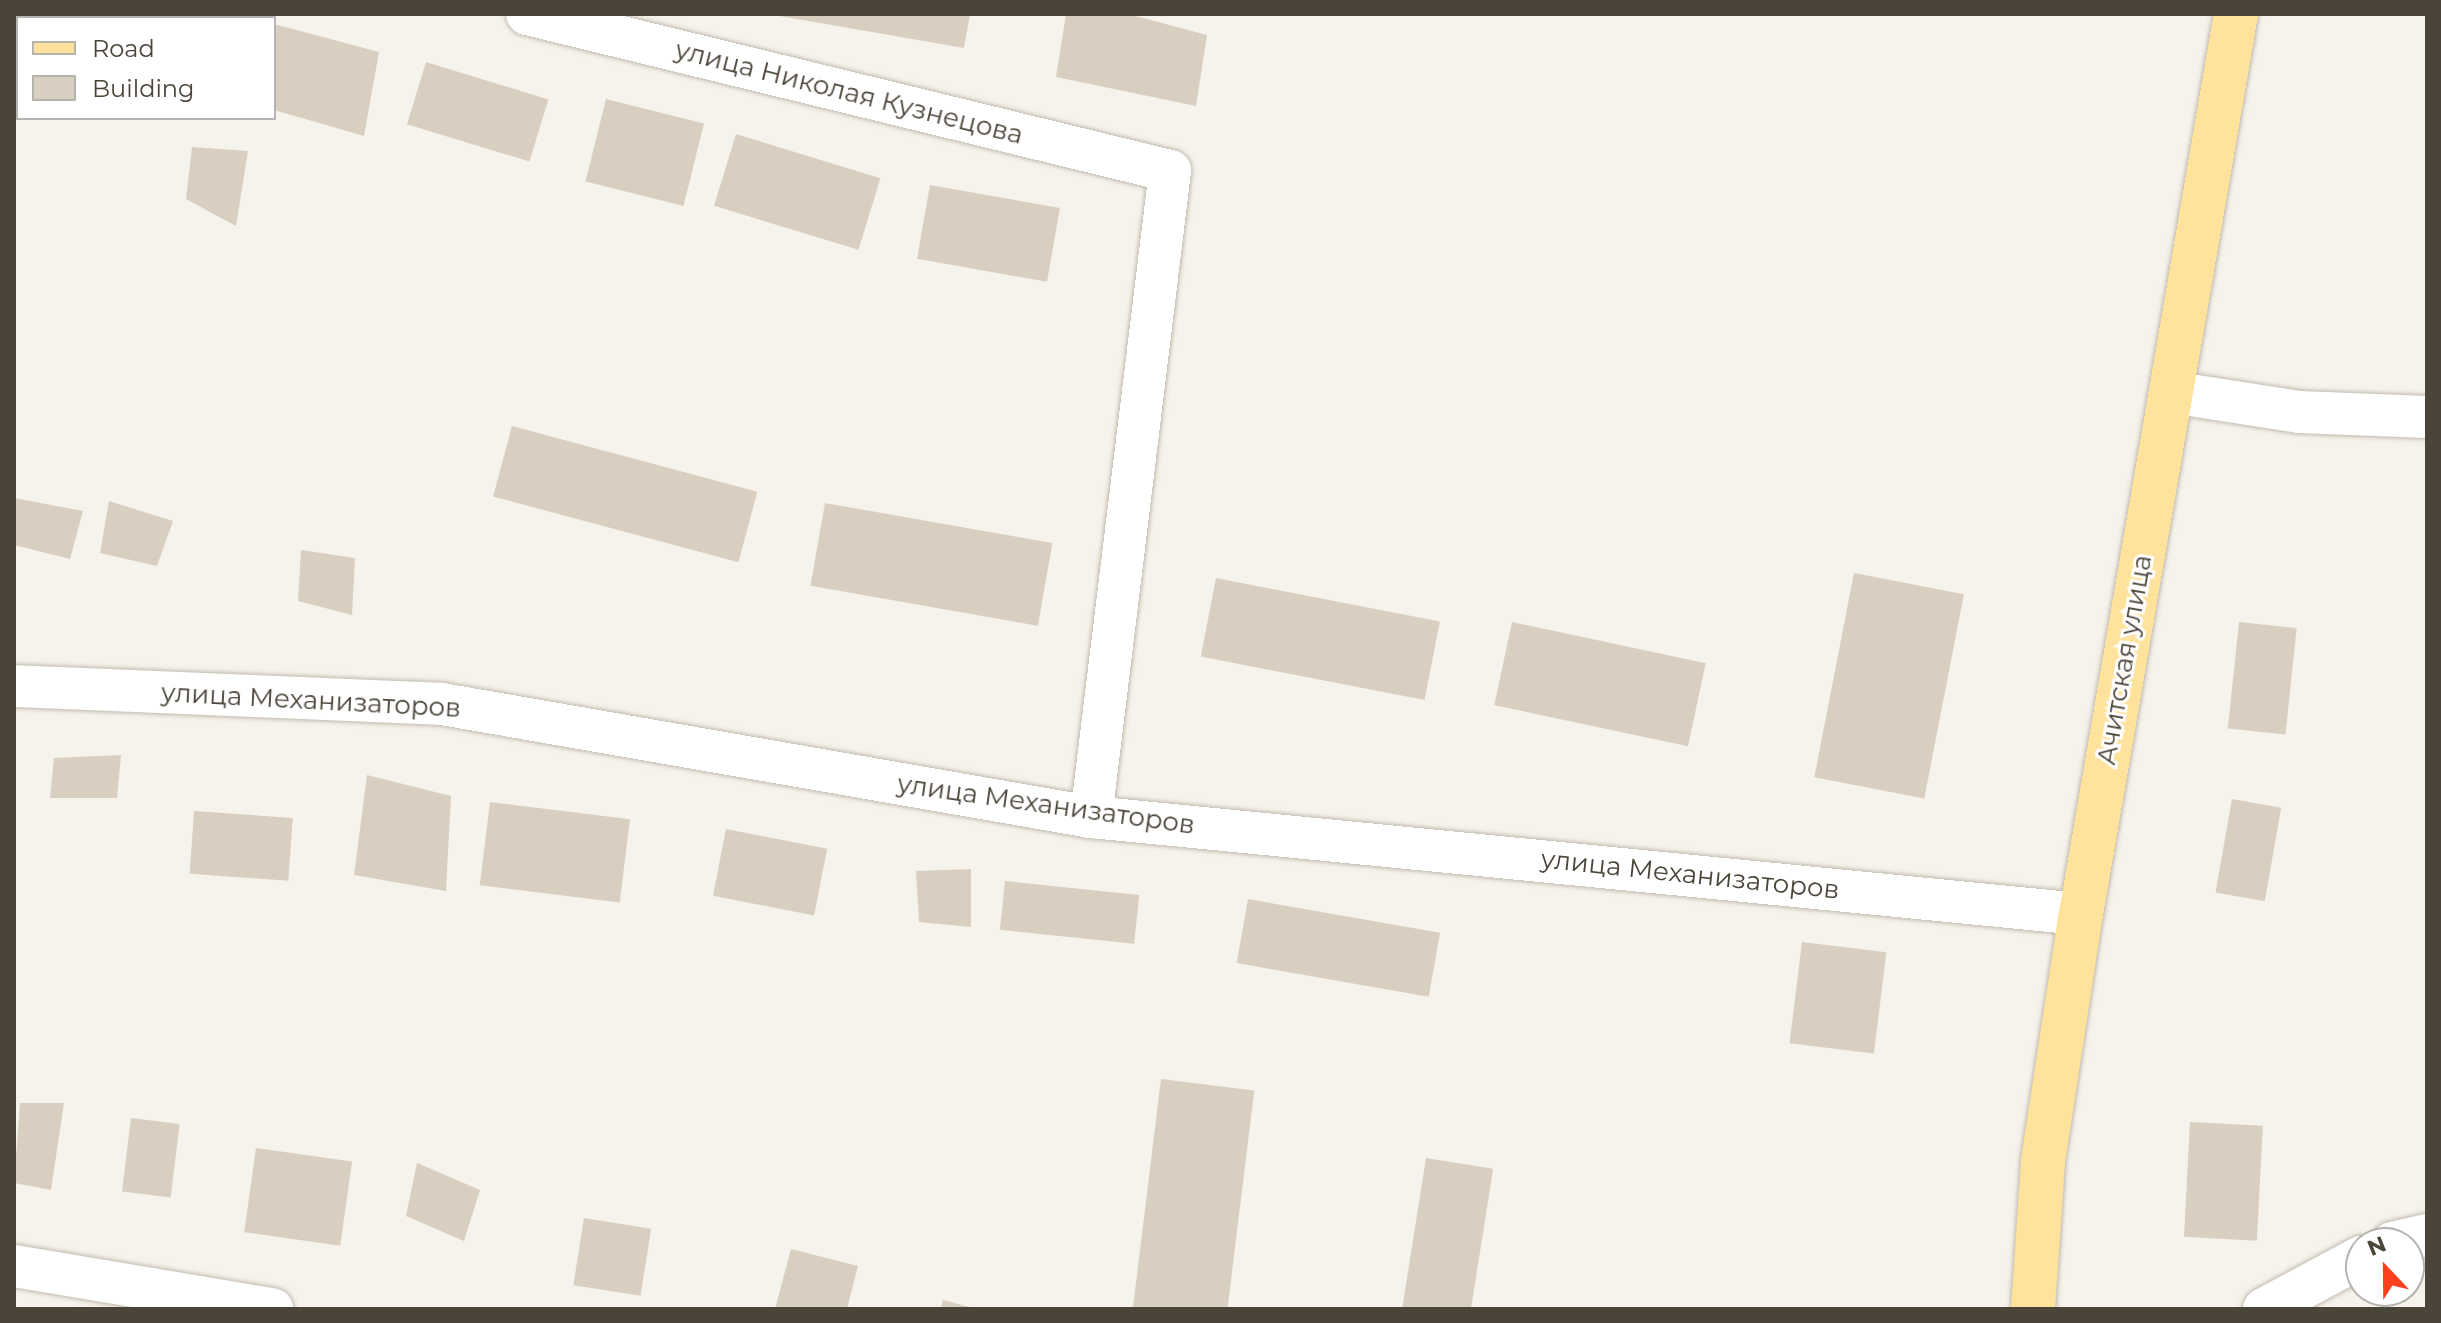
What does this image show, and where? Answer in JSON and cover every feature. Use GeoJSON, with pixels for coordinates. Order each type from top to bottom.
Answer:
{"type":"FeatureCollection","features":[{"type":"Feature","properties":{"kind":"main road","name":"Ачитская улица"},"geometry":{"type":"LineString","coordinates":[[2033,1309],[2043,1161],[2081,914],[2236,14]]}},
{"type":"Feature","properties":{"kind":"street","name":"улица Николая Кузнецова"},"geometry":{"type":"LineString","coordinates":[[527,14],[1170,171],[1091,817]]}},
{"type":"Feature","properties":{"kind":"street"},"geometry":{"type":"LineString","coordinates":[[2171,392],[2299,412],[2427,417]]}},
{"type":"Feature","properties":{"kind":"street","name":"улица Механизаторов"},"geometry":{"type":"LineString","coordinates":[[14,686],[442,704],[1091,817],[2081,914]]}},
{"type":"Feature","properties":{"kind":"street"},"geometry":{"type":"LineString","coordinates":[[14,1266],[272,1309]]}},
{"type":"Feature","properties":{"kind":"street"},"geometry":{"type":"LineString","coordinates":[[2264,1309],[2345,1266]]}},
{"type":"Feature","properties":{"kind":"building"},"geometry":{"type":"Polygon","coordinates":[[[58,14],[177,14],[118,16],[58,14]]]}},
{"type":"Feature","properties":{"kind":"building"},"geometry":{"type":"Polygon","coordinates":[[[768,14],[970,14],[964,48],[768,14]]]}},
{"type":"Feature","properties":{"kind":"building"},"geometry":{"type":"Polygon","coordinates":[[[1066,14],[1128,14],[1207,35],[1196,106],[1056,77],[1066,14]]]}},
{"type":"Feature","properties":{"kind":"building"},"geometry":{"type":"Polygon","coordinates":[[[276,25],[379,52],[364,136],[276,111],[276,25]]]}},
{"type":"Feature","properties":{"kind":"building"},"geometry":{"type":"Polygon","coordinates":[[[426,62],[548,99],[529,162],[407,124],[426,62]]]}},
{"type":"Feature","properties":{"kind":"building"},"geometry":{"type":"Polygon","coordinates":[[[606,99],[704,123],[683,206],[585,181],[606,99]]]}},
{"type":"Feature","properties":{"kind":"building"},"geometry":{"type":"Polygon","coordinates":[[[736,134],[880,178],[858,250],[714,206],[736,134]]]}},
{"type":"Feature","properties":{"kind":"building"},"geometry":{"type":"Polygon","coordinates":[[[192,147],[248,151],[236,226],[186,199],[192,147]]]}},
{"type":"Feature","properties":{"kind":"building"},"geometry":{"type":"Polygon","coordinates":[[[930,185],[1060,208],[1047,282],[917,259],[930,185]]]}},
{"type":"Feature","properties":{"kind":"building"},"geometry":{"type":"Polygon","coordinates":[[[512,426],[757,492],[738,562],[493,497],[512,426]]]}},
{"type":"Feature","properties":{"kind":"building"},"geometry":{"type":"Polygon","coordinates":[[[14,498],[83,511],[70,559],[14,545],[14,498]]]}},
{"type":"Feature","properties":{"kind":"building"},"geometry":{"type":"Polygon","coordinates":[[[109,501],[173,521],[157,566],[100,553],[109,501]]]}},
{"type":"Feature","properties":{"kind":"building"},"geometry":{"type":"Polygon","coordinates":[[[825,503],[1052,543],[1038,626],[810,586],[825,503]]]}},
{"type":"Feature","properties":{"kind":"building"},"geometry":{"type":"Polygon","coordinates":[[[301,550],[355,558],[352,615],[298,601],[301,550]]]}},
{"type":"Feature","properties":{"kind":"building"},"geometry":{"type":"Polygon","coordinates":[[[1854,573],[1964,594],[1924,799],[1814,777],[1854,573]]]}},
{"type":"Feature","properties":{"kind":"building"},"geometry":{"type":"Polygon","coordinates":[[[1216,578],[1440,622],[1425,700],[1201,657],[1216,578]]]}},
{"type":"Feature","properties":{"kind":"building"},"geometry":{"type":"Polygon","coordinates":[[[1512,622],[1706,663],[1688,746],[1494,705],[1512,622]]]}},
{"type":"Feature","properties":{"kind":"building"},"geometry":{"type":"Polygon","coordinates":[[[2239,622],[2297,628],[2285,734],[2228,728],[2239,622]]]}},
{"type":"Feature","properties":{"kind":"building"},"geometry":{"type":"Polygon","coordinates":[[[121,755],[117,798],[50,798],[54,758],[121,755]]]}},
{"type":"Feature","properties":{"kind":"building"},"geometry":{"type":"Polygon","coordinates":[[[367,775],[451,796],[446,891],[354,875],[367,775]]]}},
{"type":"Feature","properties":{"kind":"building"},"geometry":{"type":"Polygon","coordinates":[[[2232,799],[2281,808],[2265,901],[2216,893],[2232,799]]]}},
{"type":"Feature","properties":{"kind":"building"},"geometry":{"type":"Polygon","coordinates":[[[490,802],[630,819],[620,903],[480,885],[490,802]]]}},
{"type":"Feature","properties":{"kind":"building"},"geometry":{"type":"Polygon","coordinates":[[[194,811],[293,818],[288,881],[190,874],[194,811]]]}},
{"type":"Feature","properties":{"kind":"building"},"geometry":{"type":"Polygon","coordinates":[[[726,829],[827,849],[814,915],[713,896],[726,829]]]}},
{"type":"Feature","properties":{"kind":"building"},"geometry":{"type":"Polygon","coordinates":[[[971,869],[971,927],[919,922],[916,871],[971,869]]]}},
{"type":"Feature","properties":{"kind":"building"},"geometry":{"type":"Polygon","coordinates":[[[1005,881],[1139,895],[1134,944],[1000,930],[1005,881]]]}},
{"type":"Feature","properties":{"kind":"building"},"geometry":{"type":"Polygon","coordinates":[[[1248,899],[1440,933],[1429,997],[1237,963],[1248,899]]]}},
{"type":"Feature","properties":{"kind":"building"},"geometry":{"type":"Polygon","coordinates":[[[1802,942],[1886,952],[1874,1054],[1790,1043],[1802,942]]]}},
{"type":"Feature","properties":{"kind":"building"},"geometry":{"type":"Polygon","coordinates":[[[1161,1079],[1254,1090],[1227,1309],[1133,1308],[1161,1079]]]}},
{"type":"Feature","properties":{"kind":"building"},"geometry":{"type":"Polygon","coordinates":[[[20,1103],[64,1103],[51,1190],[14,1183],[20,1103]]]}},
{"type":"Feature","properties":{"kind":"building"},"geometry":{"type":"Polygon","coordinates":[[[131,1118],[180,1124],[171,1197],[122,1191],[131,1118]]]}},
{"type":"Feature","properties":{"kind":"building"},"geometry":{"type":"Polygon","coordinates":[[[2190,1122],[2263,1126],[2257,1241],[2184,1237],[2190,1122]]]}},
{"type":"Feature","properties":{"kind":"building"},"geometry":{"type":"Polygon","coordinates":[[[256,1148],[352,1161],[340,1246],[244,1232],[256,1148]]]}},
{"type":"Feature","properties":{"kind":"building"},"geometry":{"type":"Polygon","coordinates":[[[1426,1158],[1493,1169],[1471,1309],[1402,1309],[1426,1158]]]}},
{"type":"Feature","properties":{"kind":"building"},"geometry":{"type":"Polygon","coordinates":[[[417,1163],[480,1190],[464,1241],[406,1216],[417,1163]]]}},
{"type":"Feature","properties":{"kind":"building"},"geometry":{"type":"Polygon","coordinates":[[[584,1218],[651,1229],[641,1296],[573,1285],[584,1218]]]}},
{"type":"Feature","properties":{"kind":"building"},"geometry":{"type":"Polygon","coordinates":[[[791,1249],[858,1266],[847,1309],[775,1309],[791,1249]]]}},
{"type":"Feature","properties":{"kind":"building"},"geometry":{"type":"Polygon","coordinates":[[[943,1300],[973,1308],[973,1309],[941,1309],[943,1300]]]}}]}
